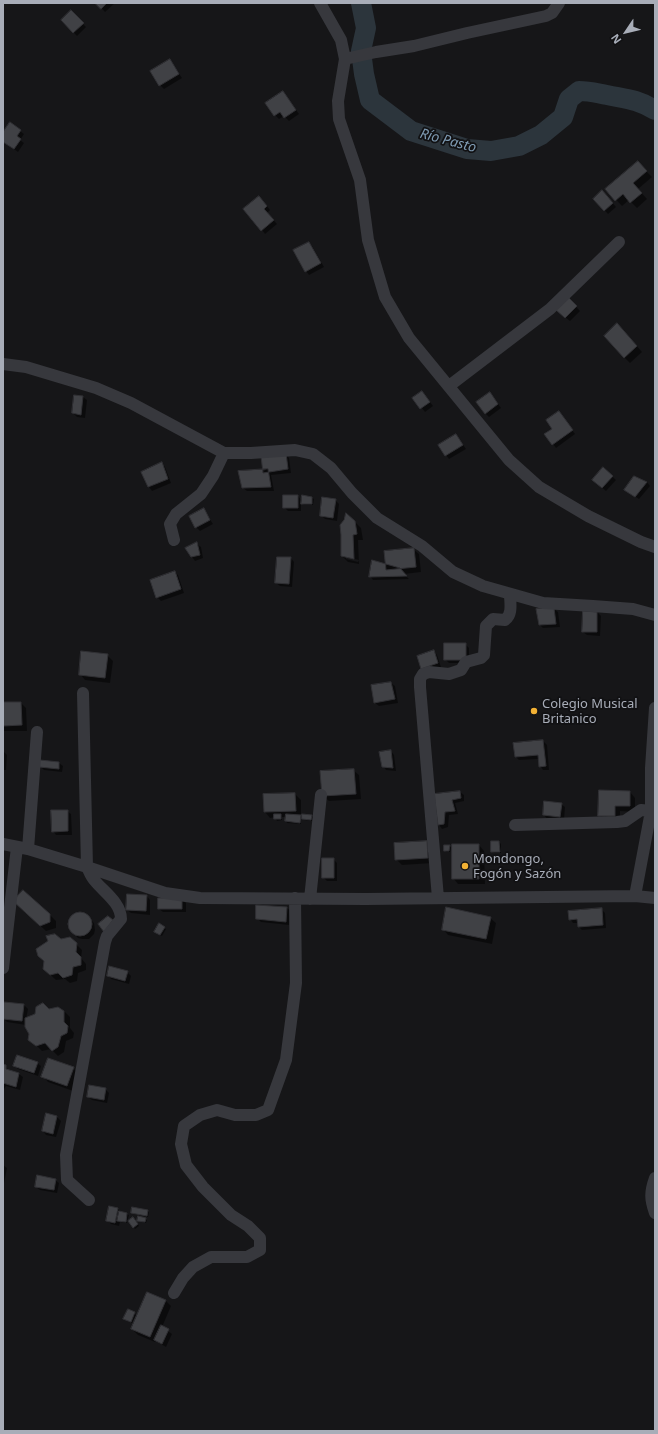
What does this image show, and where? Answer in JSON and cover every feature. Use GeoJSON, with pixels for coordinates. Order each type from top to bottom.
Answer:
{"type":"FeatureCollection","features":[{"type":"Feature","properties":{"kind":"street"},"geometry":{"type":"LineString","coordinates":[[320,3],[350,58],[338,101],[339,119],[360,180],[368,240],[385,297],[409,338],[509,460],[539,487],[588,516],[641,542],[655,547]]}},
{"type":"Feature","properties":{"kind":"street"},"geometry":{"type":"LineString","coordinates":[[350,58],[414,46],[546,16],[552,13],[560,3]]}},
{"type":"Feature","properties":{"kind":"street"},"geometry":{"type":"LineString","coordinates":[[449,386],[550,308],[619,242]]}},
{"type":"Feature","properties":{"kind":"street"},"geometry":{"type":"LineString","coordinates":[[3,364],[26,367],[96,388],[131,403],[224,453],[295,450],[313,454],[331,468],[352,493],[377,518],[422,546],[453,572],[483,586],[543,603],[632,610],[655,615]]}},
{"type":"Feature","properties":{"kind":"street"},"geometry":{"type":"LineString","coordinates":[[174,540],[170,524],[176,514],[201,494],[213,476],[224,453]]}},
{"type":"Feature","properties":{"kind":"street"},"geometry":{"type":"LineString","coordinates":[[438,898],[420,679],[423,674],[429,672],[449,674],[461,670],[466,662],[481,658],[484,655],[486,626],[493,619],[505,620],[509,617],[510,594]]}},
{"type":"Feature","properties":{"kind":"street"},"geometry":{"type":"LineString","coordinates":[[83,693],[87,867],[94,880],[118,906],[121,913],[121,919],[107,936],[105,942],[66,1155],[67,1180],[89,1200]]}},
{"type":"Feature","properties":{"kind":"street"},"geometry":{"type":"LineString","coordinates":[[635,896],[651,811],[651,768],[655,708]]}},
{"type":"Feature","properties":{"kind":"street"},"geometry":{"type":"LineString","coordinates":[[3,968],[23,848],[37,732]]}},
{"type":"Feature","properties":{"kind":"street"},"geometry":{"type":"LineString","coordinates":[[310,898],[321,795]]}},
{"type":"Feature","properties":{"kind":"street"},"geometry":{"type":"LineString","coordinates":[[515,825],[617,822],[626,821],[641,810],[651,811]]}},
{"type":"Feature","properties":{"kind":"street"},"geometry":{"type":"LineString","coordinates":[[3,844],[23,848],[87,867],[165,893],[200,898],[635,896],[655,898]]}},
{"type":"Feature","properties":{"kind":"street"},"geometry":{"type":"LineString","coordinates":[[174,1293],[183,1278],[193,1267],[211,1257],[247,1257],[260,1250],[260,1238],[248,1226],[231,1215],[203,1187],[186,1165],[181,1144],[184,1126],[200,1115],[217,1110],[235,1115],[256,1115],[268,1110],[286,1060],[296,983],[295,898]]}},
{"type":"Feature","properties":{"kind":"street"},"geometry":{"type":"LineString","coordinates":[[655,1178],[652,1186],[651,1200],[655,1213]]}},
{"type":"Feature","properties":{"kind":"building"},"geometry":{"type":"Polygon","coordinates":[[[95,3],[107,3],[101,9],[95,3]]]}},
{"type":"Feature","properties":{"kind":"building"},"geometry":{"type":"Polygon","coordinates":[[[71,10],[84,23],[73,33],[61,20],[71,10]]]}},
{"type":"Feature","properties":{"kind":"building"},"geometry":{"type":"Polygon","coordinates":[[[170,59],[179,74],[159,86],[150,71],[170,59]]]}},
{"type":"Feature","properties":{"kind":"building"},"geometry":{"type":"Polygon","coordinates":[[[283,91],[296,110],[284,118],[280,112],[274,116],[265,103],[283,91]]]}},
{"type":"Feature","properties":{"kind":"building"},"geometry":{"type":"Polygon","coordinates":[[[10,122],[21,130],[17,136],[21,139],[14,149],[3,142],[3,132],[10,122]]]}},
{"type":"Feature","properties":{"kind":"building"},"geometry":{"type":"Polygon","coordinates":[[[638,161],[647,171],[633,183],[642,193],[630,203],[623,194],[615,201],[605,189],[638,161]]]}},
{"type":"Feature","properties":{"kind":"building"},"geometry":{"type":"Polygon","coordinates":[[[602,190],[613,203],[604,211],[593,199],[602,190]]]}},
{"type":"Feature","properties":{"kind":"building"},"geometry":{"type":"Polygon","coordinates":[[[259,196],[267,206],[264,209],[274,220],[261,231],[243,209],[259,196]]]}},
{"type":"Feature","properties":{"kind":"building"},"geometry":{"type":"Polygon","coordinates":[[[309,242],[321,263],[305,272],[293,250],[309,242]]]}},
{"type":"Feature","properties":{"kind":"building"},"geometry":{"type":"Polygon","coordinates":[[[567,296],[577,306],[565,318],[556,310],[567,296]]]}},
{"type":"Feature","properties":{"kind":"building"},"geometry":{"type":"Polygon","coordinates":[[[617,323],[637,346],[624,358],[604,336],[617,323]]]}},
{"type":"Feature","properties":{"kind":"building"},"geometry":{"type":"Polygon","coordinates":[[[422,391],[430,402],[420,409],[412,398],[422,391]]]}},
{"type":"Feature","properties":{"kind":"building"},"geometry":{"type":"Polygon","coordinates":[[[490,392],[498,404],[485,414],[476,402],[490,392]]]}},
{"type":"Feature","properties":{"kind":"building"},"geometry":{"type":"Polygon","coordinates":[[[74,395],[83,396],[81,415],[72,413],[74,395]]]}},
{"type":"Feature","properties":{"kind":"building"},"geometry":{"type":"Polygon","coordinates":[[[559,411],[573,430],[552,445],[544,434],[552,429],[546,420],[559,411]]]}},
{"type":"Feature","properties":{"kind":"building"},"geometry":{"type":"Polygon","coordinates":[[[456,434],[463,445],[445,456],[438,445],[456,434]]]}},
{"type":"Feature","properties":{"kind":"building"},"geometry":{"type":"Polygon","coordinates":[[[286,453],[288,469],[263,473],[261,456],[286,453]]]}},
{"type":"Feature","properties":{"kind":"building"},"geometry":{"type":"Polygon","coordinates":[[[162,462],[168,479],[148,487],[141,472],[162,462]]]}},
{"type":"Feature","properties":{"kind":"building"},"geometry":{"type":"Polygon","coordinates":[[[603,467],[613,476],[602,488],[592,480],[603,467]]]}},
{"type":"Feature","properties":{"kind":"building"},"geometry":{"type":"Polygon","coordinates":[[[268,469],[271,487],[242,488],[238,471],[268,469]]]}},
{"type":"Feature","properties":{"kind":"building"},"geometry":{"type":"Polygon","coordinates":[[[634,476],[647,482],[635,497],[624,490],[634,476]]]}},
{"type":"Feature","properties":{"kind":"building"},"geometry":{"type":"Polygon","coordinates":[[[283,495],[298,495],[298,508],[283,508],[283,495]]]}},
{"type":"Feature","properties":{"kind":"building"},"geometry":{"type":"Polygon","coordinates":[[[302,495],[312,497],[312,504],[301,504],[302,495]]]}},
{"type":"Feature","properties":{"kind":"building"},"geometry":{"type":"Polygon","coordinates":[[[322,497],[336,499],[333,518],[320,516],[322,497]]]}},
{"type":"Feature","properties":{"kind":"building"},"geometry":{"type":"Polygon","coordinates":[[[204,508],[210,520],[195,528],[189,516],[204,508]]]}},
{"type":"Feature","properties":{"kind":"building"},"geometry":{"type":"Polygon","coordinates":[[[346,513],[355,521],[357,534],[353,535],[354,559],[341,556],[340,525],[344,520],[346,513]]]}},
{"type":"Feature","properties":{"kind":"building"},"geometry":{"type":"Polygon","coordinates":[[[197,542],[200,555],[191,557],[185,548],[197,542]]]}},
{"type":"Feature","properties":{"kind":"building"},"geometry":{"type":"Polygon","coordinates":[[[414,548],[416,567],[386,570],[384,551],[414,548]]]}},
{"type":"Feature","properties":{"kind":"building"},"geometry":{"type":"Polygon","coordinates":[[[277,557],[291,557],[289,584],[275,583],[277,557]]]}},
{"type":"Feature","properties":{"kind":"building"},"geometry":{"type":"Polygon","coordinates":[[[372,560],[400,568],[407,576],[369,577],[372,560]]]}},
{"type":"Feature","properties":{"kind":"building"},"geometry":{"type":"Polygon","coordinates":[[[175,571],[181,589],[156,598],[150,580],[175,571]]]}},
{"type":"Feature","properties":{"kind":"building"},"geometry":{"type":"Polygon","coordinates":[[[554,608],[556,624],[539,625],[536,609],[554,608]]]}},
{"type":"Feature","properties":{"kind":"building"},"geometry":{"type":"Polygon","coordinates":[[[583,611],[597,612],[597,632],[582,632],[583,611]]]}},
{"type":"Feature","properties":{"kind":"building"},"geometry":{"type":"Polygon","coordinates":[[[444,643],[466,643],[466,660],[444,660],[444,643]]]}},
{"type":"Feature","properties":{"kind":"building"},"geometry":{"type":"Polygon","coordinates":[[[434,650],[438,663],[421,669],[417,656],[434,650]]]}},
{"type":"Feature","properties":{"kind":"building"},"geometry":{"type":"Polygon","coordinates":[[[81,651],[108,654],[105,678],[79,675],[81,651]]]}},
{"type":"Feature","properties":{"kind":"building"},"geometry":{"type":"Polygon","coordinates":[[[391,682],[395,699],[374,703],[371,685],[391,682]]]}},
{"type":"Feature","properties":{"kind":"building"},"geometry":{"type":"Polygon","coordinates":[[[3,702],[21,702],[22,725],[3,726],[3,702]]]}},
{"type":"Feature","properties":{"kind":"building"},"geometry":{"type":"Polygon","coordinates":[[[543,740],[546,766],[539,767],[538,755],[515,757],[513,743],[543,740]]]}},
{"type":"Feature","properties":{"kind":"building"},"geometry":{"type":"Polygon","coordinates":[[[391,750],[393,768],[382,767],[379,752],[391,750]]]}},
{"type":"Feature","properties":{"kind":"building"},"geometry":{"type":"Polygon","coordinates":[[[40,760],[59,762],[59,769],[39,767],[40,760]]]}},
{"type":"Feature","properties":{"kind":"building"},"geometry":{"type":"Polygon","coordinates":[[[354,769],[356,794],[322,796],[320,771],[354,769]]]}},
{"type":"Feature","properties":{"kind":"building"},"geometry":{"type":"Polygon","coordinates":[[[599,790],[630,791],[630,806],[615,806],[615,816],[598,816],[599,790]]]}},
{"type":"Feature","properties":{"kind":"building"},"geometry":{"type":"Polygon","coordinates":[[[460,791],[461,798],[452,800],[455,811],[445,812],[444,824],[438,825],[434,794],[460,791]]]}},
{"type":"Feature","properties":{"kind":"building"},"geometry":{"type":"Polygon","coordinates":[[[295,793],[296,811],[264,812],[263,794],[295,793]]]}},
{"type":"Feature","properties":{"kind":"building"},"geometry":{"type":"Polygon","coordinates":[[[544,801],[562,803],[560,817],[543,815],[544,801]]]}},
{"type":"Feature","properties":{"kind":"building"},"geometry":{"type":"Polygon","coordinates":[[[51,810],[68,810],[68,831],[52,832],[51,810]]]}},
{"type":"Feature","properties":{"kind":"building"},"geometry":{"type":"Polygon","coordinates":[[[274,814],[281,814],[281,819],[274,819],[274,814]]]}},
{"type":"Feature","properties":{"kind":"building"},"geometry":{"type":"Polygon","coordinates":[[[286,814],[301,815],[300,823],[285,821],[286,814]]]}},
{"type":"Feature","properties":{"kind":"building"},"geometry":{"type":"Polygon","coordinates":[[[302,814],[312,815],[311,820],[302,819],[302,814]]]}},
{"type":"Feature","properties":{"kind":"building"},"geometry":{"type":"Polygon","coordinates":[[[427,841],[428,858],[395,860],[394,843],[427,841]]]}},
{"type":"Feature","properties":{"kind":"building"},"geometry":{"type":"Polygon","coordinates":[[[491,841],[499,841],[500,852],[491,852],[491,841]]]}},
{"type":"Feature","properties":{"kind":"building"},"geometry":{"type":"Polygon","coordinates":[[[452,844],[479,844],[479,879],[452,879],[452,844]]]}},
{"type":"Feature","properties":{"kind":"building"},"geometry":{"type":"Polygon","coordinates":[[[444,845],[450,845],[449,851],[444,851],[444,845]]]}},
{"type":"Feature","properties":{"kind":"building"},"geometry":{"type":"Polygon","coordinates":[[[492,856],[497,856],[496,860],[492,860],[492,856]]]}},
{"type":"Feature","properties":{"kind":"building"},"geometry":{"type":"Polygon","coordinates":[[[322,858],[334,858],[334,878],[322,878],[322,858]]]}},
{"type":"Feature","properties":{"kind":"building"},"geometry":{"type":"Polygon","coordinates":[[[23,890],[50,914],[50,922],[40,926],[13,901],[23,890]]]}},
{"type":"Feature","properties":{"kind":"building"},"geometry":{"type":"Polygon","coordinates":[[[127,894],[147,895],[146,911],[126,910],[127,894]]]}},
{"type":"Feature","properties":{"kind":"building"},"geometry":{"type":"Polygon","coordinates":[[[158,898],[182,898],[182,909],[158,909],[158,898]]]}},
{"type":"Feature","properties":{"kind":"building"},"geometry":{"type":"Polygon","coordinates":[[[256,905],[287,907],[286,922],[256,919],[256,905]]]}},
{"type":"Feature","properties":{"kind":"building"},"geometry":{"type":"Polygon","coordinates":[[[446,907],[491,917],[486,939],[442,930],[446,907]]]}},
{"type":"Feature","properties":{"kind":"building"},"geometry":{"type":"Polygon","coordinates":[[[602,908],[603,925],[578,927],[577,919],[569,920],[568,911],[602,908]]]}},
{"type":"Feature","properties":{"kind":"building"},"geometry":{"type":"Polygon","coordinates":[[[80,912],[85,913],[91,919],[91,929],[85,935],[80,936],[75,935],[69,929],[68,924],[69,919],[75,913],[80,912]]]}},
{"type":"Feature","properties":{"kind":"building"},"geometry":{"type":"Polygon","coordinates":[[[108,916],[113,920],[104,932],[98,924],[108,916]]]}},
{"type":"Feature","properties":{"kind":"building"},"geometry":{"type":"Polygon","coordinates":[[[159,923],[165,927],[160,935],[154,932],[159,923]]]}},
{"type":"Feature","properties":{"kind":"building"},"geometry":{"type":"Polygon","coordinates":[[[55,934],[61,939],[70,937],[77,943],[76,952],[81,957],[81,965],[73,967],[72,975],[63,978],[58,973],[50,975],[43,969],[44,961],[38,956],[36,949],[48,941],[46,936],[55,934]]]}},
{"type":"Feature","properties":{"kind":"building"},"geometry":{"type":"Polygon","coordinates":[[[109,966],[128,971],[125,981],[107,976],[109,966]]]}},
{"type":"Feature","properties":{"kind":"building"},"geometry":{"type":"Polygon","coordinates":[[[4,1002],[24,1004],[22,1021],[3,1019],[4,1002]]]}},
{"type":"Feature","properties":{"kind":"building"},"geometry":{"type":"Polygon","coordinates":[[[43,1003],[49,1009],[58,1007],[64,1011],[64,1022],[68,1026],[67,1033],[61,1036],[58,1047],[52,1051],[45,1043],[36,1046],[28,1040],[29,1034],[25,1027],[25,1018],[35,1014],[36,1007],[43,1003]]]}},
{"type":"Feature","properties":{"kind":"building"},"geometry":{"type":"Polygon","coordinates":[[[17,1055],[38,1062],[34,1073],[13,1066],[17,1055]]]}},
{"type":"Feature","properties":{"kind":"building"},"geometry":{"type":"Polygon","coordinates":[[[48,1058],[74,1067],[67,1086],[41,1077],[48,1058]]]}},
{"type":"Feature","properties":{"kind":"building"},"geometry":{"type":"Polygon","coordinates":[[[3,1064],[6,1065],[6,1069],[19,1073],[16,1087],[3,1083],[3,1064]]]}},
{"type":"Feature","properties":{"kind":"building"},"geometry":{"type":"Polygon","coordinates":[[[89,1085],[106,1088],[104,1100],[87,1097],[89,1085]]]}},
{"type":"Feature","properties":{"kind":"building"},"geometry":{"type":"Polygon","coordinates":[[[46,1113],[57,1116],[53,1134],[42,1131],[46,1113]]]}},
{"type":"Feature","properties":{"kind":"building"},"geometry":{"type":"Polygon","coordinates":[[[37,1175],[56,1179],[54,1190],[35,1187],[37,1175]]]}},
{"type":"Feature","properties":{"kind":"building"},"geometry":{"type":"Polygon","coordinates":[[[109,1206],[118,1208],[115,1223],[106,1221],[109,1206]]]}},
{"type":"Feature","properties":{"kind":"building"},"geometry":{"type":"Polygon","coordinates":[[[132,1207],[148,1210],[147,1216],[131,1213],[132,1207]]]}},
{"type":"Feature","properties":{"kind":"building"},"geometry":{"type":"Polygon","coordinates":[[[119,1211],[127,1213],[126,1222],[117,1221],[119,1211]]]}},
{"type":"Feature","properties":{"kind":"building"},"geometry":{"type":"Polygon","coordinates":[[[138,1216],[146,1218],[145,1222],[137,1221],[138,1216]]]}},
{"type":"Feature","properties":{"kind":"building"},"geometry":{"type":"Polygon","coordinates":[[[133,1217],[138,1224],[133,1228],[128,1221],[133,1217]]]}},
{"type":"Feature","properties":{"kind":"building"},"geometry":{"type":"Polygon","coordinates":[[[147,1292],[166,1300],[150,1337],[131,1329],[147,1292]]]}},
{"type":"Feature","properties":{"kind":"building"},"geometry":{"type":"Polygon","coordinates":[[[128,1309],[135,1312],[131,1322],[123,1319],[128,1309]]]}},
{"type":"Feature","properties":{"kind":"building"},"geometry":{"type":"Polygon","coordinates":[[[161,1325],[169,1329],[162,1344],[154,1340],[161,1325]]]}},
{"type":"Feature","properties":{"kind":"waterway","name":"Río Pasto"},"geometry":{"type":"LineString","coordinates":[[361,3],[366,28],[361,51],[364,74],[370,100],[411,131],[467,149],[491,151],[519,146],[541,135],[563,117],[569,99],[579,91],[593,92],[631,100],[655,110]]}},
{"type":"Feature","properties":{"kind":"place","name":"Colegio Musical Britanico"},"geometry":{"type":"Point","coordinates":[534,711]}},
{"type":"Feature","properties":{"kind":"place","name":"Mondongo, Fogón y Sazón"},"geometry":{"type":"Point","coordinates":[465,866]}}]}
